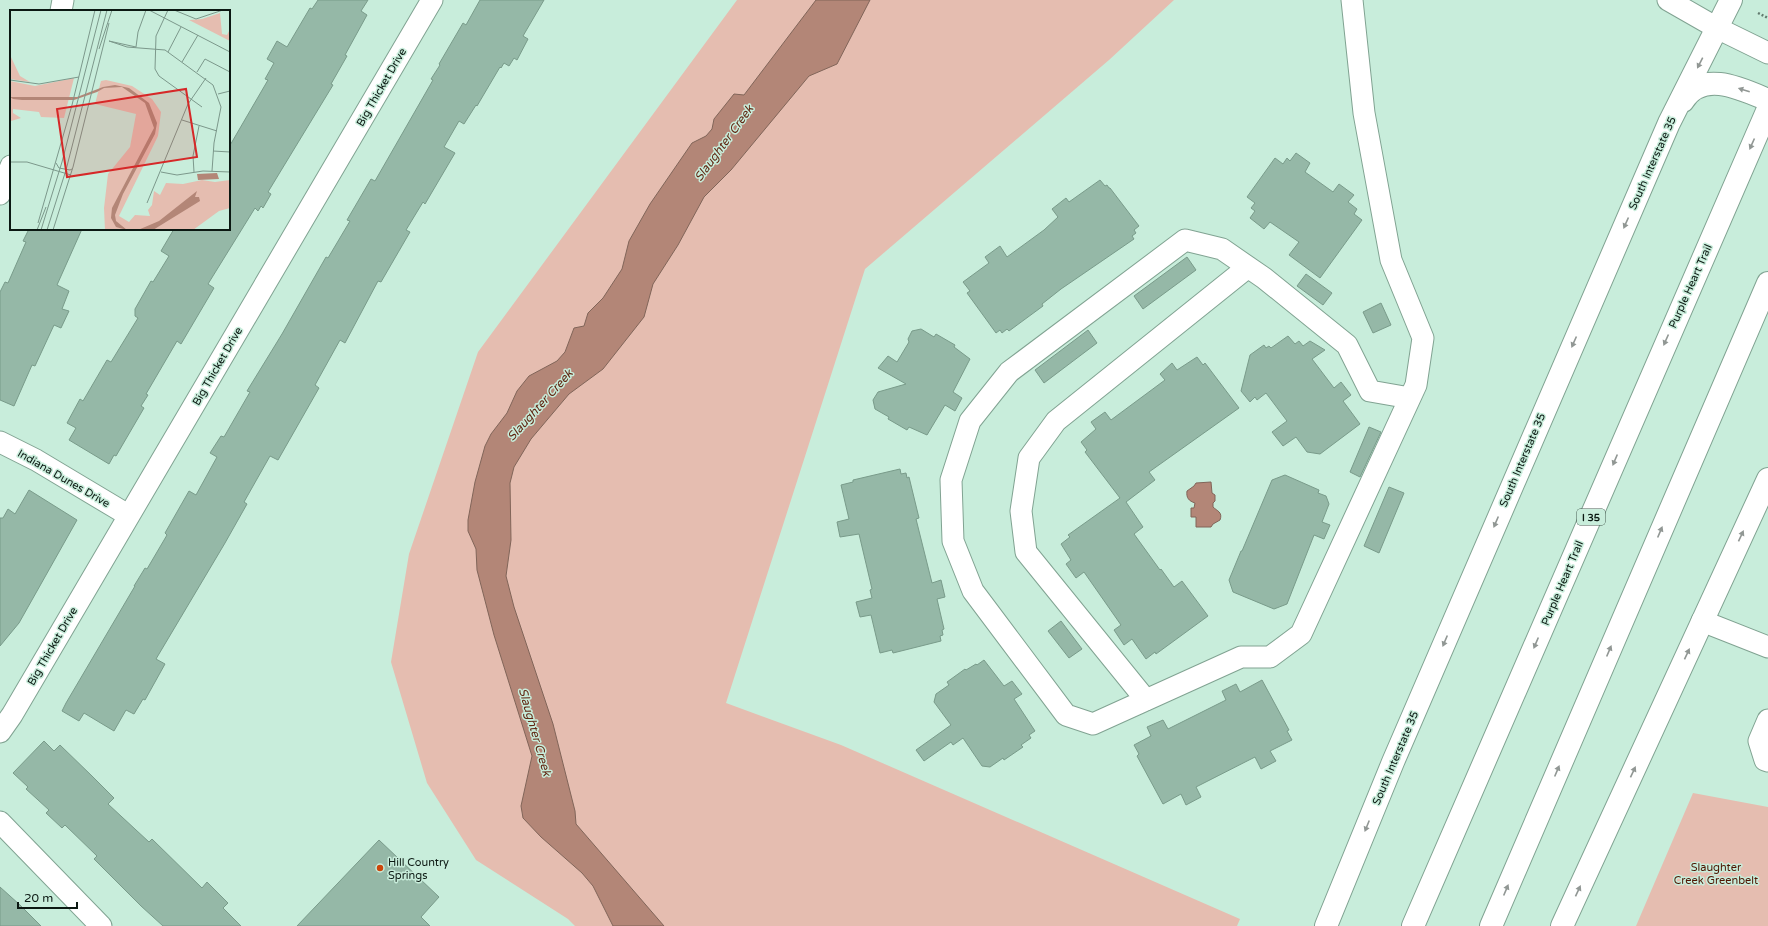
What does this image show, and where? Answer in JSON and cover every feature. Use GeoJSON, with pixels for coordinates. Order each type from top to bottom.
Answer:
{"type":"FeatureCollection","features":[{"type":"Feature","properties":{"kind":"main road","name":"South Interstate 35"},"geometry":{"type":"LineString","coordinates":[[1326,926],[1412,718],[1669,123],[1722,30],[1731,0]]}},
{"type":"Feature","properties":{"kind":"main road"},"geometry":{"type":"LineString","coordinates":[[1669,123],[1684,98],[1696,88],[1706,83],[1719,83],[1748,91],[1768,100]]}},
{"type":"Feature","properties":{"kind":"main road","name":"Purple Heart Trail"},"geometry":{"type":"LineString","coordinates":[[1413,926],[1768,109]]}},
{"type":"Feature","properties":{"kind":"main road"},"geometry":{"type":"LineString","coordinates":[[1491,926],[1768,283]]}},
{"type":"Feature","properties":{"kind":"main road"},"geometry":{"type":"LineString","coordinates":[[1562,926],[1768,479]]}},
{"type":"Feature","properties":{"kind":"street"},"geometry":{"type":"LineString","coordinates":[[61,10],[63,0]]}},
{"type":"Feature","properties":{"kind":"street","name":"Big Thicket Drive"},"geometry":{"type":"LineString","coordinates":[[0,732],[12,715],[128,515],[432,0]]}},
{"type":"Feature","properties":{"kind":"street"},"geometry":{"type":"LineString","coordinates":[[1352,0],[1364,113],[1391,260],[1423,338],[1416,385],[1410,398],[1301,634],[1270,657],[1241,658],[1093,724],[1066,715],[973,591],[953,540],[951,480],[970,421],[1009,372],[1185,240],[1222,249],[1264,278],[1347,344],[1370,391],[1410,398]]}},
{"type":"Feature","properties":{"kind":"street"},"geometry":{"type":"LineString","coordinates":[[1668,0],[1722,30],[1768,53]]}},
{"type":"Feature","properties":{"kind":"street"},"geometry":{"type":"LineString","coordinates":[[0,194],[10,169]]}},
{"type":"Feature","properties":{"kind":"street"},"geometry":{"type":"LineString","coordinates":[[1146,700],[1026,552],[1021,511],[1029,458],[1056,421],[1248,267]]}},
{"type":"Feature","properties":{"kind":"street","name":"Indiana Dunes Drive"},"geometry":{"type":"LineString","coordinates":[[0,442],[36,460],[128,515]]}},
{"type":"Feature","properties":{"kind":"street"},"geometry":{"type":"LineString","coordinates":[[1702,621],[1768,646]]}},
{"type":"Feature","properties":{"kind":"street"},"geometry":{"type":"LineString","coordinates":[[1768,720],[1759,742],[1765,760],[1768,761]]}},
{"type":"Feature","properties":{"kind":"street"},"geometry":{"type":"LineString","coordinates":[[0,822],[101,926]]}},
{"type":"Feature","properties":{"kind":"path"},"geometry":{"type":"LineString","coordinates":[[1758,13],[1768,18]]}},
{"type":"Feature","properties":{"kind":"green space"},"geometry":{"type":"Polygon","coordinates":[[[737,0],[1174,0],[1109,60],[865,269],[726,703],[841,745],[1240,919],[1237,926],[575,926],[568,919],[476,860],[427,783],[391,662],[409,554],[478,352],[737,0]]]}},
{"type":"Feature","properties":{"kind":"green space","name":"Slaughter Creek Greenbelt"},"geometry":{"type":"Polygon","coordinates":[[[1693,793],[1768,807],[1768,926],[1636,926],[1693,793]]]}},
{"type":"Feature","properties":{"kind":"water","name":"Slaughter Creek"},"geometry":{"type":"Polygon","coordinates":[[[816,0],[870,0],[837,64],[809,76],[731,170],[704,197],[678,245],[653,284],[644,317],[603,369],[569,394],[531,439],[514,467],[510,483],[511,540],[506,576],[514,607],[553,724],[575,811],[576,824],[664,926],[613,926],[593,886],[582,873],[541,837],[523,818],[521,806],[532,756],[494,635],[477,570],[476,549],[468,531],[468,520],[475,482],[485,446],[491,434],[507,413],[517,391],[529,376],[557,361],[565,352],[574,328],[584,326],[588,313],[603,298],[622,269],[629,241],[650,204],[692,143],[706,136],[712,129],[714,119],[734,94],[744,95],[816,0]]]}},
{"type":"Feature","properties":{"kind":"water"},"geometry":{"type":"Polygon","coordinates":[[[1211,482],[1212,493],[1215,495],[1213,507],[1220,513],[1220,520],[1211,527],[1196,527],[1196,517],[1191,517],[1191,508],[1194,508],[1195,503],[1188,499],[1187,491],[1196,483],[1211,482]]]}},
{"type":"Feature","properties":{"kind":"building"},"geometry":{"type":"Polygon","coordinates":[[[318,0],[368,0],[361,11],[367,15],[345,55],[347,56],[331,84],[333,85],[268,192],[271,194],[263,208],[261,206],[258,211],[255,208],[208,284],[214,288],[181,344],[177,341],[146,394],[148,395],[141,406],[144,408],[116,456],[114,455],[109,464],[69,440],[76,428],[67,423],[80,399],[83,401],[107,360],[111,362],[138,318],[135,316],[135,309],[151,281],[153,282],[169,256],[161,251],[173,230],[230,230],[230,145],[268,80],[265,79],[274,63],[267,59],[277,41],[287,47],[310,8],[312,9],[318,0]]]}},
{"type":"Feature","properties":{"kind":"building"},"geometry":{"type":"Polygon","coordinates":[[[480,0],[544,0],[523,36],[528,39],[517,60],[514,58],[509,66],[504,63],[501,68],[500,67],[477,106],[476,105],[464,124],[459,121],[444,147],[455,153],[425,204],[423,202],[406,230],[410,232],[381,282],[378,281],[345,343],[340,340],[315,385],[319,388],[278,460],[270,456],[244,502],[247,504],[156,659],[165,664],[145,700],[143,699],[134,714],[126,710],[114,731],[84,713],[79,721],[62,711],[66,703],[134,586],[145,568],[147,569],[167,535],[165,533],[189,491],[196,495],[217,457],[210,453],[221,436],[224,437],[250,392],[247,391],[282,334],[326,257],[328,258],[350,221],[347,220],[371,179],[375,181],[433,80],[431,79],[440,65],[439,64],[463,23],[466,25],[480,0]]]}},
{"type":"Feature","properties":{"kind":"building"},"geometry":{"type":"Polygon","coordinates":[[[1296,153],[1310,163],[1305,172],[1333,192],[1339,184],[1354,195],[1348,202],[1357,209],[1354,214],[1362,220],[1320,278],[1289,255],[1299,242],[1270,222],[1264,229],[1250,218],[1255,211],[1251,208],[1255,203],[1247,197],[1275,158],[1283,164],[1287,158],[1290,161],[1296,153]]]}},
{"type":"Feature","properties":{"kind":"building"},"geometry":{"type":"Polygon","coordinates":[[[1100,180],[1105,186],[1107,185],[1110,188],[1139,226],[1134,230],[1136,233],[1132,236],[1134,239],[1061,289],[1042,304],[1043,306],[1009,331],[1007,329],[1002,333],[1000,330],[996,333],[967,293],[970,291],[963,282],[989,263],[985,257],[1000,246],[1007,257],[1044,230],[1058,217],[1052,209],[1066,198],[1069,202],[1100,180]]]}},
{"type":"Feature","properties":{"kind":"building"},"geometry":{"type":"Polygon","coordinates":[[[28,230],[82,230],[57,285],[69,291],[62,309],[69,311],[61,328],[54,325],[35,366],[32,365],[14,406],[0,400],[0,292],[5,282],[8,283],[26,242],[23,241],[28,230]]]}},
{"type":"Feature","properties":{"kind":"building"},"geometry":{"type":"Polygon","coordinates":[[[1187,257],[1196,270],[1143,309],[1134,296],[1187,257]]]}},
{"type":"Feature","properties":{"kind":"building"},"geometry":{"type":"Polygon","coordinates":[[[1306,274],[1332,293],[1323,305],[1297,286],[1306,274]]]}},
{"type":"Feature","properties":{"kind":"building"},"geometry":{"type":"Polygon","coordinates":[[[1381,303],[1391,325],[1373,333],[1363,312],[1381,303]]]}},
{"type":"Feature","properties":{"kind":"building"},"geometry":{"type":"Polygon","coordinates":[[[921,329],[934,337],[936,334],[955,345],[954,347],[970,359],[953,392],[962,398],[955,411],[945,405],[927,435],[909,427],[907,430],[888,419],[889,417],[875,409],[873,400],[878,392],[906,384],[878,368],[888,356],[897,362],[909,342],[908,339],[912,331],[921,329]]]}},
{"type":"Feature","properties":{"kind":"building"},"geometry":{"type":"Polygon","coordinates":[[[1088,330],[1097,343],[1044,383],[1035,370],[1088,330]]]}},
{"type":"Feature","properties":{"kind":"building"},"geometry":{"type":"Polygon","coordinates":[[[1288,336],[1295,344],[1299,341],[1303,346],[1310,341],[1325,350],[1312,359],[1334,388],[1341,382],[1351,395],[1343,401],[1360,424],[1320,454],[1307,452],[1296,437],[1283,446],[1272,432],[1287,421],[1266,393],[1257,400],[1255,397],[1250,402],[1241,391],[1250,355],[1264,345],[1266,348],[1269,346],[1271,348],[1288,336]]]}},
{"type":"Feature","properties":{"kind":"building"},"geometry":{"type":"Polygon","coordinates":[[[1197,357],[1203,365],[1205,363],[1239,408],[1149,472],[1155,480],[1126,502],[1143,527],[1134,534],[1174,587],[1182,581],[1208,616],[1156,654],[1155,652],[1146,659],[1132,639],[1124,645],[1114,630],[1121,625],[1084,572],[1076,578],[1066,564],[1071,560],[1061,544],[1070,537],[1068,535],[1120,498],[1085,452],[1087,450],[1081,442],[1096,429],[1091,422],[1105,412],[1111,420],[1165,380],[1160,374],[1172,363],[1177,370],[1197,357]]]}},
{"type":"Feature","properties":{"kind":"building"},"geometry":{"type":"Polygon","coordinates":[[[1369,427],[1381,432],[1360,477],[1350,472],[1369,427]]]}},
{"type":"Feature","properties":{"kind":"building"},"geometry":{"type":"Polygon","coordinates":[[[900,469],[901,474],[906,473],[907,478],[909,477],[919,518],[916,519],[932,583],[941,580],[945,597],[937,599],[944,629],[942,630],[943,635],[940,636],[941,641],[893,653],[892,650],[880,653],[871,615],[860,617],[856,602],[872,598],[870,590],[872,589],[859,534],[840,537],[837,522],[849,519],[841,485],[853,482],[853,480],[900,469]]]}},
{"type":"Feature","properties":{"kind":"building"},"geometry":{"type":"Polygon","coordinates":[[[1285,475],[1319,490],[1318,493],[1326,496],[1329,504],[1322,522],[1330,525],[1324,539],[1314,535],[1287,604],[1274,609],[1233,592],[1229,580],[1272,480],[1285,475]]]}},
{"type":"Feature","properties":{"kind":"building"},"geometry":{"type":"Polygon","coordinates":[[[1389,487],[1404,493],[1379,553],[1364,546],[1389,487]]]}},
{"type":"Feature","properties":{"kind":"building"},"geometry":{"type":"Polygon","coordinates":[[[29,490],[77,520],[19,623],[0,646],[0,518],[3,518],[8,509],[15,514],[29,490]]]}},
{"type":"Feature","properties":{"kind":"building"},"geometry":{"type":"Polygon","coordinates":[[[1061,621],[1082,649],[1069,658],[1048,631],[1061,621]]]}},
{"type":"Feature","properties":{"kind":"building"},"geometry":{"type":"Polygon","coordinates":[[[984,660],[1004,686],[1012,681],[1022,694],[1014,699],[1035,731],[1029,735],[1031,738],[1021,745],[1023,747],[1004,760],[1003,758],[990,767],[982,766],[963,738],[953,745],[951,742],[924,761],[916,750],[951,725],[934,702],[936,694],[949,685],[947,682],[965,669],[966,670],[976,664],[977,665],[984,660]]]}},
{"type":"Feature","properties":{"kind":"building"},"geometry":{"type":"Polygon","coordinates":[[[1262,680],[1289,730],[1287,731],[1292,740],[1270,751],[1276,761],[1261,769],[1255,757],[1196,787],[1201,797],[1186,805],[1181,794],[1163,804],[1137,756],[1139,754],[1134,745],[1151,736],[1147,727],[1163,720],[1168,729],[1226,700],[1222,691],[1236,684],[1240,692],[1262,680]]]}},
{"type":"Feature","properties":{"kind":"building"},"geometry":{"type":"Polygon","coordinates":[[[44,741],[54,751],[60,745],[114,798],[108,804],[149,842],[152,839],[202,888],[207,882],[228,903],[223,908],[241,926],[163,926],[141,906],[94,859],[97,856],[65,825],[62,828],[46,813],[49,810],[26,789],[28,787],[13,773],[44,741]]]}},
{"type":"Feature","properties":{"kind":"building","name":"Hill Country Springs"},"geometry":{"type":"Polygon","coordinates":[[[379,840],[439,897],[421,917],[430,926],[297,926],[379,840]]]}},
{"type":"Feature","properties":{"kind":"building"},"geometry":{"type":"Polygon","coordinates":[[[0,887],[20,905],[41,926],[0,926],[0,887]]]}},
{"type":"Feature","properties":{"kind":"place","name":"Hill Country Springs"},"geometry":{"type":"Point","coordinates":[380,868]}}]}
